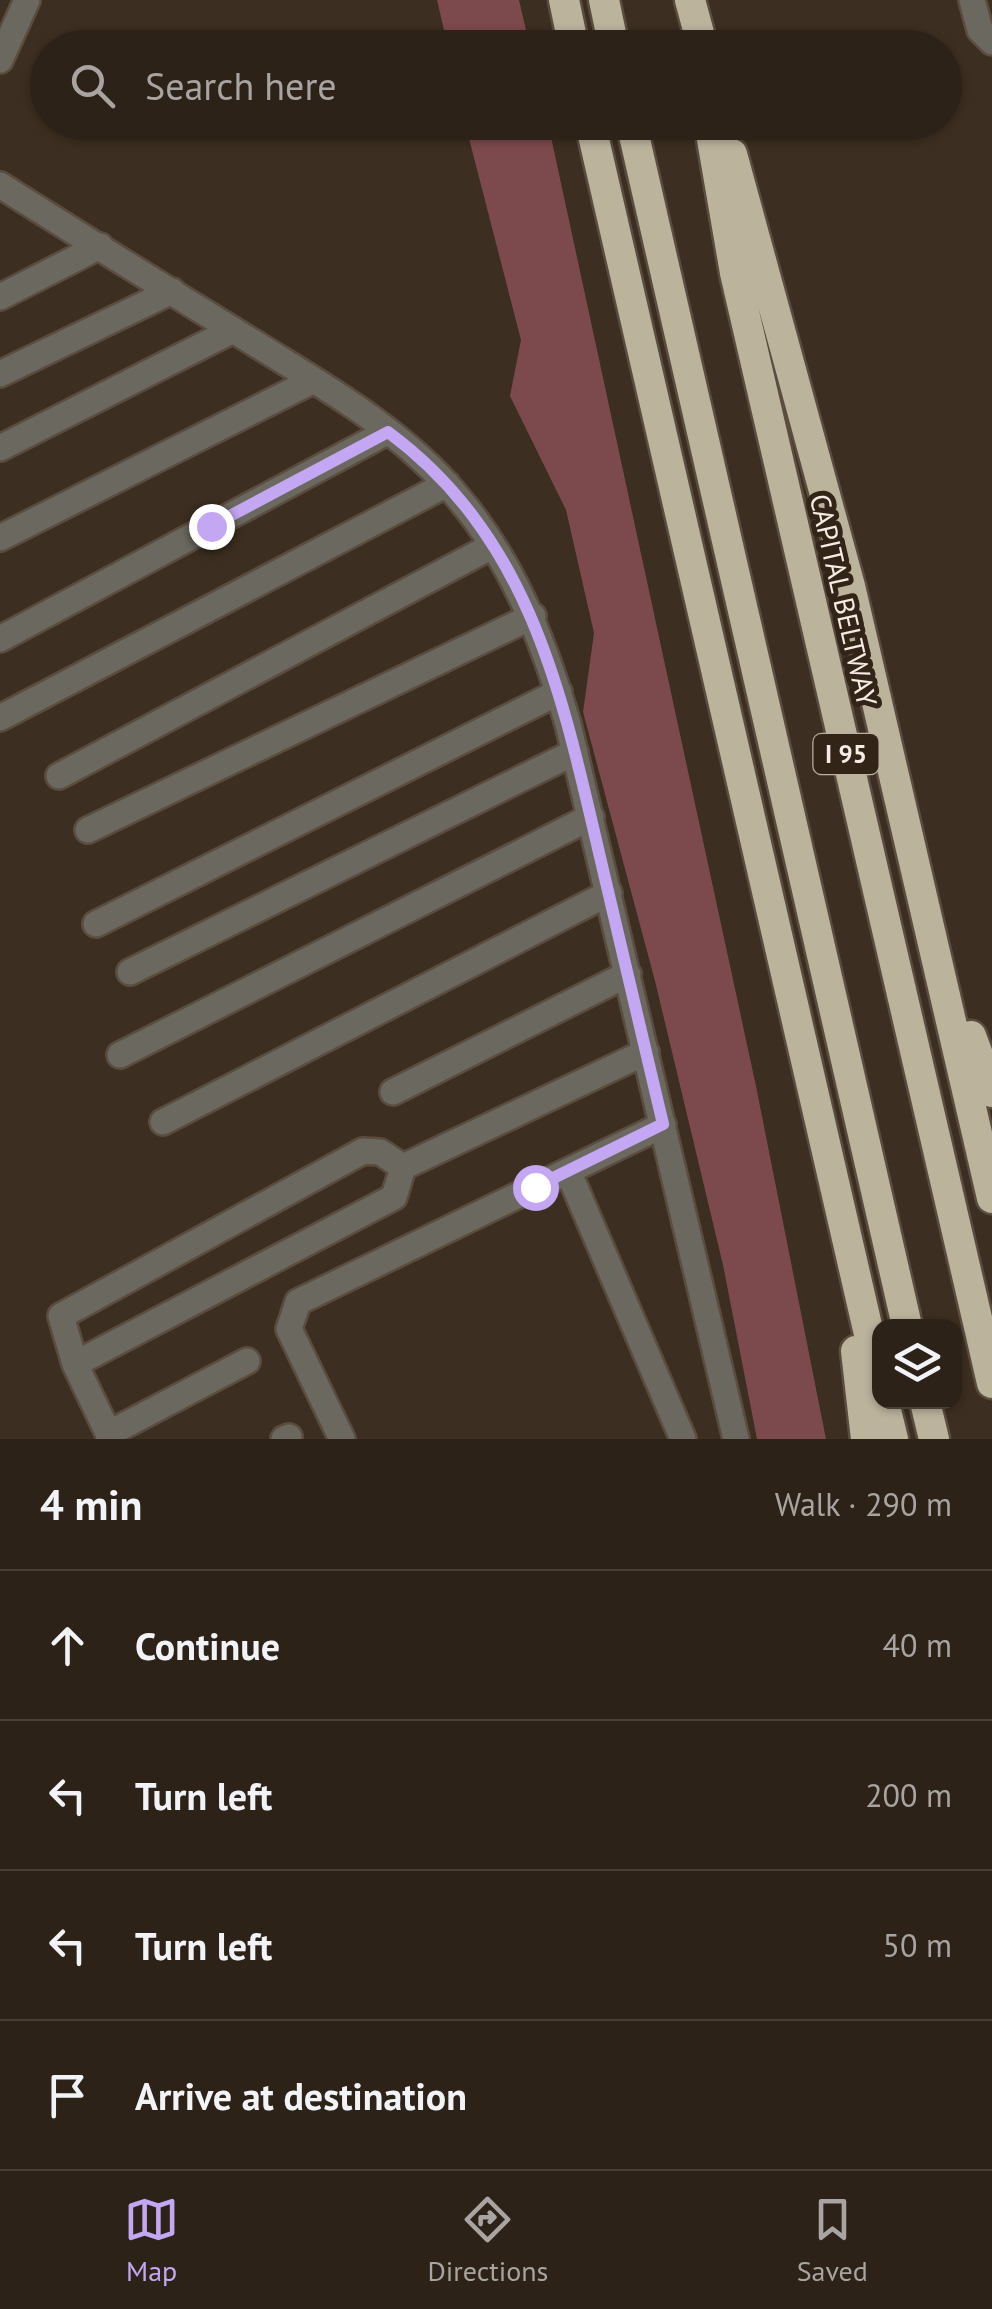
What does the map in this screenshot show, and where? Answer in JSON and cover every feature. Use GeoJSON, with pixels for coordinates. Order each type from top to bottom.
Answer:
{"type":"FeatureCollection","features":[{"type":"Feature","properties":{"kind":"highway"},"geometry":{"type":"LineString","coordinates":[[564,0],[570,30]]}},
{"type":"Feature","properties":{"kind":"highway"},"geometry":{"type":"LineString","coordinates":[[604,0],[610,30]]}},
{"type":"Feature","properties":{"kind":"highway"},"geometry":{"type":"LineString","coordinates":[[689,0],[696,30]]}},
{"type":"Feature","properties":{"kind":"highway"},"geometry":{"type":"LineString","coordinates":[[594,140],[872,1348]]}},
{"type":"Feature","properties":{"kind":"highway","name":"I 95"},"geometry":{"type":"LineString","coordinates":[[635,140],[906,1319]]}},
{"type":"Feature","properties":{"kind":"highway","name":"CAPITAL BELTWAY"},"geometry":{"type":"LineString","coordinates":[[712,140],[735,274],[992,1383]]}},
{"type":"Feature","properties":{"kind":"highway"},"geometry":{"type":"LineString","coordinates":[[728,140],[850,586],[992,1198]]}},
{"type":"Feature","properties":{"kind":"highway"},"geometry":{"type":"LineString","coordinates":[[928,921],[992,1092]]}},
{"type":"Feature","properties":{"kind":"highway"},"geometry":{"type":"LineString","coordinates":[[841,1214],[866,1439]]}},
{"type":"Feature","properties":{"kind":"highway"},"geometry":{"type":"LineString","coordinates":[[886,1409],[893,1439]]}},
{"type":"Feature","properties":{"kind":"highway"},"geometry":{"type":"LineString","coordinates":[[927,1409],[934,1439]]}},
{"type":"Feature","properties":{"kind":"street"},"geometry":{"type":"LineString","coordinates":[[0,60],[27,0]]}},
{"type":"Feature","properties":{"kind":"street"},"geometry":{"type":"LineString","coordinates":[[972,0],[980,30],[992,42]]}},
{"type":"Feature","properties":{"kind":"street"},"geometry":{"type":"LineString","coordinates":[[0,186],[314,380],[388,432],[446,484],[492,546],[533,616],[575,752],[733,1438]]}},
{"type":"Feature","properties":{"kind":"street"},"geometry":{"type":"LineString","coordinates":[[0,297],[100,246]]}},
{"type":"Feature","properties":{"kind":"street"},"geometry":{"type":"LineString","coordinates":[[0,374],[172,291]]}},
{"type":"Feature","properties":{"kind":"street"},"geometry":{"type":"LineString","coordinates":[[0,448],[234,330]]}},
{"type":"Feature","properties":{"kind":"street"},"geometry":{"type":"LineString","coordinates":[[0,538],[314,380]]}},
{"type":"Feature","properties":{"kind":"street"},"geometry":{"type":"LineString","coordinates":[[0,639],[388,432]]}},
{"type":"Feature","properties":{"kind":"street"},"geometry":{"type":"LineString","coordinates":[[0,718],[446,484]]}},
{"type":"Feature","properties":{"kind":"street"},"geometry":{"type":"LineString","coordinates":[[60,776],[492,546]]}},
{"type":"Feature","properties":{"kind":"street"},"geometry":{"type":"LineString","coordinates":[[88,830],[533,616]]}},
{"type":"Feature","properties":{"kind":"street"},"geometry":{"type":"LineString","coordinates":[[96,924],[559,692]]}},
{"type":"Feature","properties":{"kind":"street"},"geometry":{"type":"LineString","coordinates":[[130,972],[575,752]]}},
{"type":"Feature","properties":{"kind":"street"},"geometry":{"type":"LineString","coordinates":[[120,1055],[590,817]]}},
{"type":"Feature","properties":{"kind":"street"},"geometry":{"type":"LineString","coordinates":[[163,1122],[608,893]]}},
{"type":"Feature","properties":{"kind":"street"},"geometry":{"type":"LineString","coordinates":[[393,1092],[628,974]]}},
{"type":"Feature","properties":{"kind":"street"},"geometry":{"type":"LineString","coordinates":[[74,1364],[394,1197],[403,1167],[646,1052]]}},
{"type":"Feature","properties":{"kind":"street"},"geometry":{"type":"LineString","coordinates":[[342,1439],[289,1328],[298,1302],[663,1124]]}},
{"type":"Feature","properties":{"kind":"street"},"geometry":{"type":"LineString","coordinates":[[247,1362],[109,1437],[74,1364],[62,1316],[363,1151],[380,1152],[403,1167]]}},
{"type":"Feature","properties":{"kind":"street"},"geometry":{"type":"LineString","coordinates":[[568,1171],[683,1439]]}},
{"type":"Feature","properties":{"kind":"shaded area"},"geometry":{"type":"Polygon","coordinates":[[[437,0],[519,0],[526,30],[444,30],[437,0]]]}},
{"type":"Feature","properties":{"kind":"shaded area"},"geometry":{"type":"Polygon","coordinates":[[[469,140],[552,140],[756,1086],[826,1439],[757,1439],[723,1265],[655,981],[583,712],[594,633],[566,510],[510,396],[521,340],[469,140]]]}},
{"type":"Feature","properties":{"kind":"route"},"geometry":{"type":"LineString","coordinates":[[211,526],[388,432],[458,496],[528,604],[568,724],[663,1124],[535,1187]]}}]}
